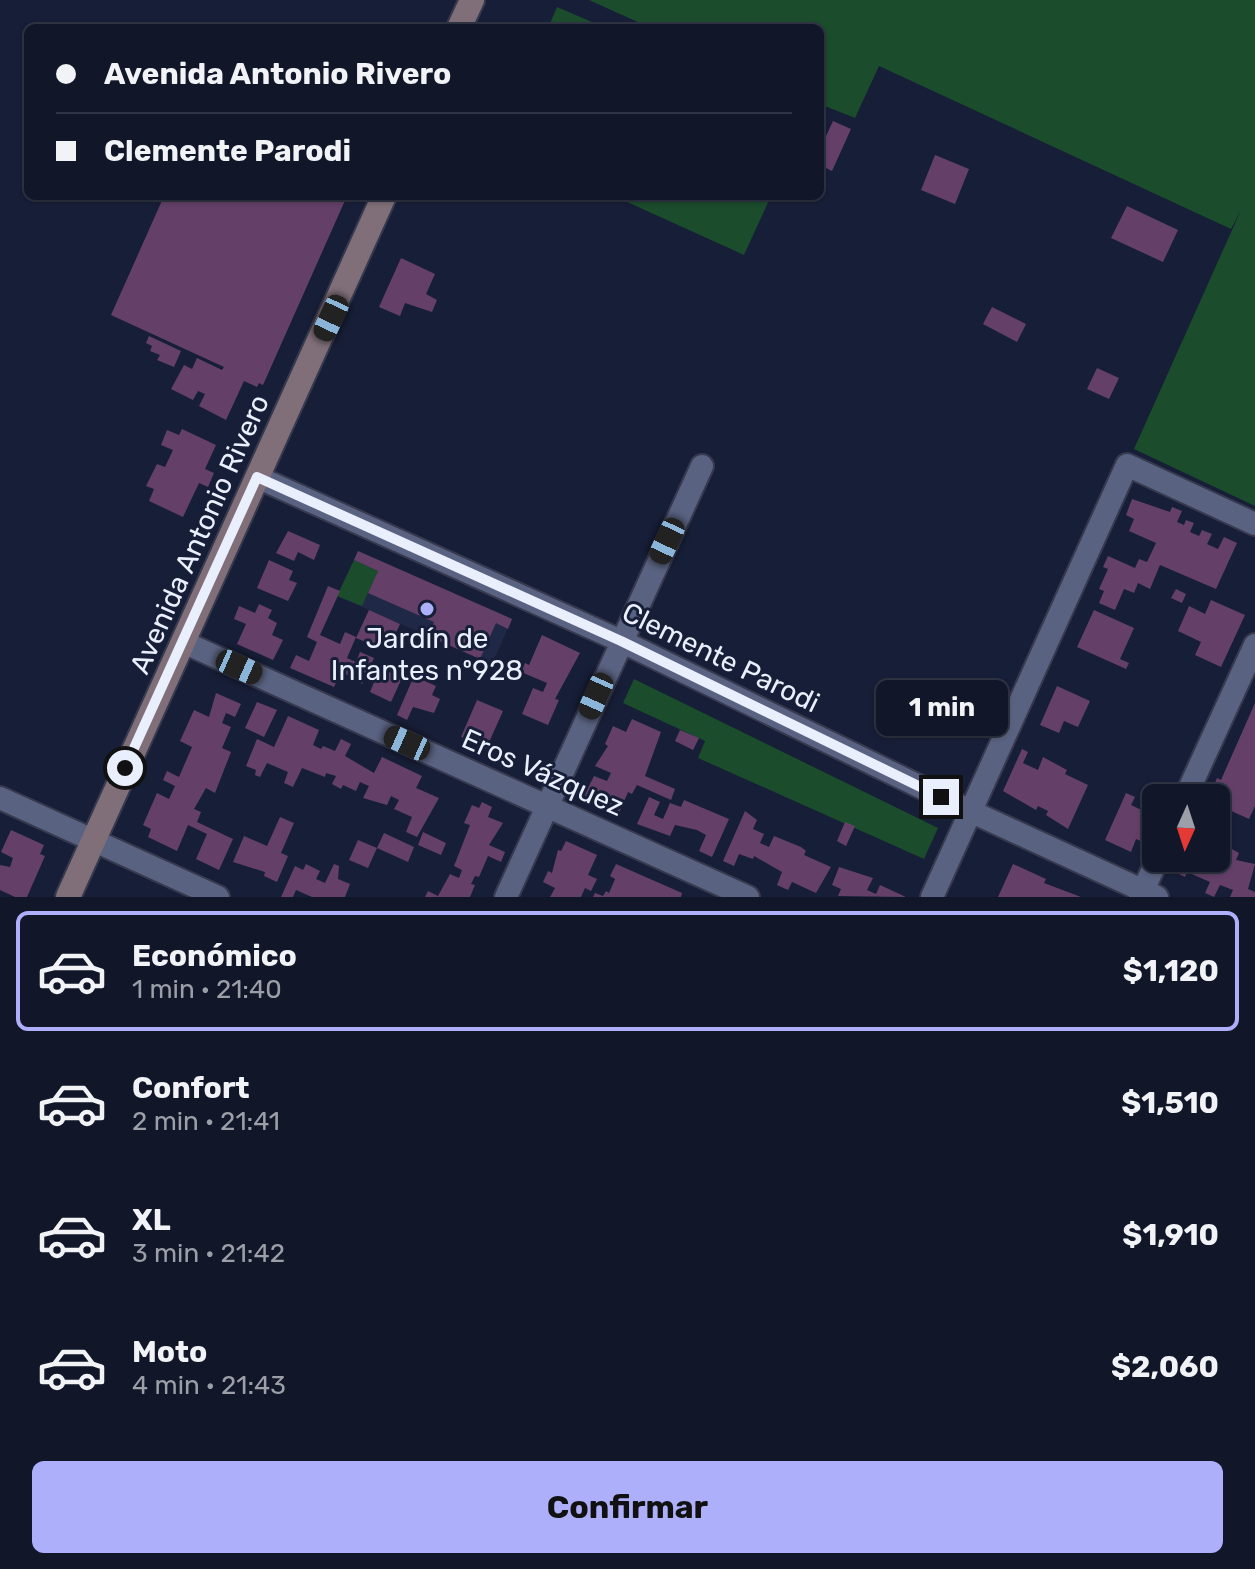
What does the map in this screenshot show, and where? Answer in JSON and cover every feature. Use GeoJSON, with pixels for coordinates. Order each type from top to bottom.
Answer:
{"type":"FeatureCollection","features":[{"type":"Feature","properties":{"kind":"main road"},"geometry":{"type":"LineString","coordinates":[[461,24],[472,0]]}},
{"type":"Feature","properties":{"kind":"main road","name":"Avenida Antonio Rivero"},"geometry":{"type":"LineString","coordinates":[[68,897],[382,200]]}},
{"type":"Feature","properties":{"kind":"street"},"geometry":{"type":"LineString","coordinates":[[932,897],[1127,465],[1255,524]]}},
{"type":"Feature","properties":{"kind":"street"},"geometry":{"type":"LineString","coordinates":[[506,897],[702,466]]}},
{"type":"Feature","properties":{"kind":"street","name":"Clemente Parodi"},"geometry":{"type":"LineString","coordinates":[[257,477],[621,641],[1146,895]]}},
{"type":"Feature","properties":{"kind":"street","name":"Eros Vázquez"},"geometry":{"type":"LineString","coordinates":[[183,642],[748,897]]}},
{"type":"Feature","properties":{"kind":"street"},"geometry":{"type":"LineString","coordinates":[[1191,784],[1255,645]]}},
{"type":"Feature","properties":{"kind":"street"},"geometry":{"type":"LineString","coordinates":[[0,798],[218,897]]}},
{"type":"Feature","properties":{"kind":"street"},"geometry":{"type":"LineString","coordinates":[[1146,895],[1153,872]]}},
{"type":"Feature","properties":{"kind":"shaded area","name":"Jardín de Infantes nº928"},"geometry":{"type":"Polygon","coordinates":[[[358,551],[512,619],[492,664],[337,596],[358,551]]]}},
{"type":"Feature","properties":{"kind":"green space"},"geometry":{"type":"Polygon","coordinates":[[[589,0],[1255,0],[1255,506],[1134,449],[1241,210],[1231,229],[879,66],[855,118],[824,106],[824,24],[642,24],[589,0]]]}},
{"type":"Feature","properties":{"kind":"green space"},"geometry":{"type":"Polygon","coordinates":[[[557,7],[597,24],[550,24],[557,7]]]}},
{"type":"Feature","properties":{"kind":"green space"},"geometry":{"type":"Polygon","coordinates":[[[625,200],[769,200],[744,255],[625,200]]]}},
{"type":"Feature","properties":{"kind":"green space"},"geometry":{"type":"Polygon","coordinates":[[[354,560],[378,571],[362,606],[337,596],[354,560]]]}},
{"type":"Feature","properties":{"kind":"green space"},"geometry":{"type":"Polygon","coordinates":[[[634,679],[938,828],[924,859],[698,758],[705,741],[623,703],[634,679]]]}},
{"type":"Feature","properties":{"kind":"building"},"geometry":{"type":"Polygon","coordinates":[[[833,121],[851,129],[832,171],[824,167],[824,140],[833,121]]]}},
{"type":"Feature","properties":{"kind":"building"},"geometry":{"type":"Polygon","coordinates":[[[935,155],[969,169],[955,204],[921,190],[935,155]]]}},
{"type":"Feature","properties":{"kind":"building"},"geometry":{"type":"Polygon","coordinates":[[[162,200],[345,200],[263,385],[259,383],[257,387],[244,381],[226,420],[199,406],[205,394],[198,391],[193,400],[171,389],[184,365],[192,369],[197,358],[222,370],[224,367],[111,315],[162,200]]]}},
{"type":"Feature","properties":{"kind":"building"},"geometry":{"type":"Polygon","coordinates":[[[1127,206],[1178,230],[1163,262],[1111,238],[1127,206]]]}},
{"type":"Feature","properties":{"kind":"building"},"geometry":{"type":"Polygon","coordinates":[[[401,258],[435,274],[426,294],[437,300],[432,312],[405,303],[400,316],[379,307],[401,258]]]}},
{"type":"Feature","properties":{"kind":"building"},"geometry":{"type":"Polygon","coordinates":[[[992,307],[1026,324],[1017,342],[983,324],[992,307]]]}},
{"type":"Feature","properties":{"kind":"building"},"geometry":{"type":"Polygon","coordinates":[[[149,336],[181,351],[174,367],[157,360],[160,355],[150,351],[152,346],[146,343],[149,336]]]}},
{"type":"Feature","properties":{"kind":"building"},"geometry":{"type":"Polygon","coordinates":[[[1097,368],[1119,378],[1109,399],[1087,389],[1097,368]]]}},
{"type":"Feature","properties":{"kind":"building"},"geometry":{"type":"Polygon","coordinates":[[[182,429],[216,445],[205,469],[214,473],[208,487],[199,483],[183,517],[149,501],[154,489],[146,486],[157,464],[165,467],[173,450],[161,445],[167,430],[179,435],[182,429]]]}},
{"type":"Feature","properties":{"kind":"building"},"geometry":{"type":"Polygon","coordinates":[[[1132,499],[1170,512],[1172,507],[1182,511],[1177,522],[1184,525],[1186,520],[1194,523],[1190,532],[1199,536],[1202,530],[1212,534],[1207,544],[1218,549],[1224,537],[1237,543],[1216,589],[1160,565],[1150,589],[1138,583],[1134,593],[1124,589],[1115,610],[1099,603],[1104,591],[1099,589],[1108,569],[1103,567],[1108,556],[1135,568],[1139,559],[1147,562],[1156,543],[1129,531],[1134,519],[1126,515],[1132,499]]]}},
{"type":"Feature","properties":{"kind":"building"},"geometry":{"type":"Polygon","coordinates":[[[288,531],[320,545],[314,560],[298,552],[294,561],[276,553],[288,531]]]}},
{"type":"Feature","properties":{"kind":"building","name":"Jardín de Infantes nº928"},"geometry":{"type":"Polygon","coordinates":[[[358,551],[512,619],[508,629],[496,623],[480,659],[428,636],[434,622],[368,593],[378,571],[354,560],[358,551]]]}},
{"type":"Feature","properties":{"kind":"building"},"geometry":{"type":"Polygon","coordinates":[[[269,560],[293,571],[289,580],[297,583],[288,601],[257,588],[269,560]]]}},
{"type":"Feature","properties":{"kind":"building"},"geometry":{"type":"Polygon","coordinates":[[[328,586],[340,591],[320,635],[340,644],[345,632],[356,637],[347,658],[356,662],[360,652],[374,658],[362,684],[341,671],[334,687],[290,668],[296,655],[309,661],[317,642],[307,637],[328,586]]]}},
{"type":"Feature","properties":{"kind":"building"},"geometry":{"type":"Polygon","coordinates":[[[1176,589],[1186,594],[1182,603],[1171,598],[1176,589]]]}},
{"type":"Feature","properties":{"kind":"building"},"geometry":{"type":"Polygon","coordinates":[[[1211,600],[1245,615],[1221,667],[1195,655],[1201,642],[1178,631],[1189,606],[1205,614],[1211,600]]]}},
{"type":"Feature","properties":{"kind":"building"},"geometry":{"type":"Polygon","coordinates":[[[259,604],[272,610],[268,618],[277,623],[272,635],[283,640],[273,660],[237,644],[246,624],[234,619],[239,606],[255,613],[259,604]]]}},
{"type":"Feature","properties":{"kind":"building"},"geometry":{"type":"Polygon","coordinates":[[[369,610],[400,624],[394,637],[381,632],[375,646],[356,638],[369,610]]]}},
{"type":"Feature","properties":{"kind":"building"},"geometry":{"type":"Polygon","coordinates":[[[1094,610],[1134,628],[1120,659],[1129,663],[1126,669],[1077,647],[1094,610]]]}},
{"type":"Feature","properties":{"kind":"building"},"geometry":{"type":"Polygon","coordinates":[[[542,635],[580,653],[555,699],[559,700],[548,725],[522,714],[533,688],[543,692],[547,683],[521,672],[525,663],[529,665],[542,635]]]}},
{"type":"Feature","properties":{"kind":"building"},"geometry":{"type":"Polygon","coordinates":[[[380,668],[402,678],[391,702],[370,692],[380,668]]]}},
{"type":"Feature","properties":{"kind":"building"},"geometry":{"type":"Polygon","coordinates":[[[414,676],[436,686],[432,695],[440,699],[434,713],[413,707],[407,720],[397,715],[414,676]]]}},
{"type":"Feature","properties":{"kind":"building"},"geometry":{"type":"Polygon","coordinates":[[[1057,686],[1090,701],[1078,727],[1064,721],[1059,733],[1040,725],[1057,686]]]}},
{"type":"Feature","properties":{"kind":"building"},"geometry":{"type":"Polygon","coordinates":[[[216,693],[241,704],[235,717],[226,713],[222,723],[231,727],[222,748],[231,752],[215,793],[206,788],[194,809],[201,812],[197,822],[233,839],[219,870],[196,859],[207,834],[188,825],[177,851],[148,837],[151,829],[143,825],[157,793],[169,799],[175,786],[163,780],[167,771],[179,777],[192,747],[180,741],[194,710],[209,717],[216,693]]]}},
{"type":"Feature","properties":{"kind":"building"},"geometry":{"type":"Polygon","coordinates":[[[477,700],[503,711],[486,749],[461,737],[477,700]]]}},
{"type":"Feature","properties":{"kind":"building"},"geometry":{"type":"Polygon","coordinates":[[[257,702],[277,710],[264,737],[245,728],[257,702]]]}},
{"type":"Feature","properties":{"kind":"building"},"geometry":{"type":"Polygon","coordinates":[[[1255,703],[1255,806],[1249,819],[1230,810],[1230,784],[1215,784],[1217,778],[1221,780],[1255,703]]]}},
{"type":"Feature","properties":{"kind":"building"},"geometry":{"type":"Polygon","coordinates":[[[288,716],[319,730],[313,745],[321,749],[323,746],[335,751],[341,739],[351,744],[345,756],[374,773],[382,757],[422,776],[416,788],[439,798],[417,837],[406,832],[412,817],[394,809],[399,800],[391,796],[387,805],[363,798],[369,786],[360,782],[356,791],[343,785],[341,789],[332,784],[336,776],[326,773],[325,777],[302,768],[293,787],[284,783],[288,772],[267,763],[260,777],[255,775],[256,770],[246,766],[257,739],[274,747],[288,716]]]}},
{"type":"Feature","properties":{"kind":"building"},"geometry":{"type":"Polygon","coordinates":[[[632,719],[661,732],[645,776],[675,789],[671,800],[637,785],[632,794],[628,792],[618,815],[587,802],[585,794],[594,776],[607,781],[611,773],[595,766],[608,746],[605,744],[613,726],[626,732],[632,719]]]}},
{"type":"Feature","properties":{"kind":"building"},"geometry":{"type":"Polygon","coordinates":[[[680,730],[699,738],[693,750],[675,741],[680,730]]]}},
{"type":"Feature","properties":{"kind":"building"},"geometry":{"type":"Polygon","coordinates":[[[1022,749],[1028,752],[1023,763],[1038,770],[1043,757],[1067,770],[1065,774],[1088,785],[1068,829],[1046,815],[1048,811],[1038,806],[1036,810],[1003,791],[1022,749]]]}},
{"type":"Feature","properties":{"kind":"building"},"geometry":{"type":"Polygon","coordinates":[[[1126,793],[1135,797],[1131,805],[1142,810],[1142,842],[1136,839],[1131,852],[1105,840],[1126,793]]]}},
{"type":"Feature","properties":{"kind":"building"},"geometry":{"type":"Polygon","coordinates":[[[649,797],[660,802],[654,815],[663,819],[670,803],[681,807],[684,800],[729,819],[712,857],[699,851],[706,835],[697,830],[675,825],[670,836],[637,824],[649,797]]]}},
{"type":"Feature","properties":{"kind":"building"},"geometry":{"type":"Polygon","coordinates":[[[482,802],[492,807],[488,817],[503,823],[489,845],[505,852],[501,862],[488,856],[479,877],[475,876],[471,884],[475,885],[470,897],[425,897],[428,891],[438,896],[450,874],[459,878],[462,870],[454,866],[470,825],[464,823],[472,805],[479,808],[482,802]]]}},
{"type":"Feature","properties":{"kind":"building"},"geometry":{"type":"Polygon","coordinates":[[[745,811],[757,820],[753,829],[764,834],[760,843],[769,847],[774,836],[801,847],[806,851],[804,855],[831,867],[816,893],[792,882],[788,890],[777,885],[782,872],[754,856],[753,859],[739,854],[734,866],[723,861],[745,811]]]}},
{"type":"Feature","properties":{"kind":"building"},"geometry":{"type":"Polygon","coordinates":[[[280,817],[294,823],[281,853],[288,856],[277,882],[264,876],[265,872],[233,862],[244,836],[267,846],[280,817]]]}},
{"type":"Feature","properties":{"kind":"building"},"geometry":{"type":"Polygon","coordinates":[[[845,822],[855,826],[846,846],[837,841],[845,822]]]}},
{"type":"Feature","properties":{"kind":"building"},"geometry":{"type":"Polygon","coordinates":[[[11,830],[44,845],[40,854],[45,856],[27,897],[15,897],[0,890],[0,865],[10,867],[13,858],[1,852],[11,830]]]}},
{"type":"Feature","properties":{"kind":"building"},"geometry":{"type":"Polygon","coordinates":[[[423,832],[446,843],[441,855],[418,845],[423,832]]]}},
{"type":"Feature","properties":{"kind":"building"},"geometry":{"type":"Polygon","coordinates":[[[384,833],[414,847],[408,862],[377,848],[384,833]]]}},
{"type":"Feature","properties":{"kind":"building"},"geometry":{"type":"Polygon","coordinates":[[[358,840],[377,848],[368,868],[349,860],[358,840]]]}},
{"type":"Feature","properties":{"kind":"building"},"geometry":{"type":"Polygon","coordinates":[[[566,841],[597,855],[588,875],[597,879],[591,891],[585,888],[581,897],[550,897],[555,888],[543,882],[548,871],[552,873],[558,850],[561,851],[566,841]]]}},
{"type":"Feature","properties":{"kind":"building"},"geometry":{"type":"Polygon","coordinates":[[[1230,848],[1239,853],[1236,860],[1255,864],[1248,889],[1255,892],[1255,897],[1230,897],[1233,890],[1220,885],[1214,897],[1205,893],[1210,882],[1187,872],[1230,872],[1230,848]]]}},
{"type":"Feature","properties":{"kind":"building"},"geometry":{"type":"Polygon","coordinates":[[[306,864],[320,871],[316,879],[325,883],[334,864],[339,866],[338,879],[350,884],[345,897],[312,897],[296,890],[293,897],[281,897],[295,866],[303,870],[306,864]]]}},
{"type":"Feature","properties":{"kind":"building"},"geometry":{"type":"Polygon","coordinates":[[[616,864],[682,893],[681,897],[593,897],[595,893],[603,896],[606,891],[609,893],[615,879],[610,876],[616,864]]]}},
{"type":"Feature","properties":{"kind":"building"},"geometry":{"type":"Polygon","coordinates":[[[1013,864],[1046,879],[1044,883],[1081,897],[998,897],[1013,864]]]}},
{"type":"Feature","properties":{"kind":"building"},"geometry":{"type":"Polygon","coordinates":[[[839,867],[873,878],[867,890],[876,894],[880,885],[906,897],[838,896],[841,889],[832,885],[839,867]]]}},
{"type":"Feature","properties":{"kind":"place","name":"Jardín de Infantes nº928"},"geometry":{"type":"Point","coordinates":[427,609]}},
{"type":"Feature","properties":{"kind":"route"},"geometry":{"type":"LineString","coordinates":[[125,768],[257,477],[621,641],[941,797]]}}]}
